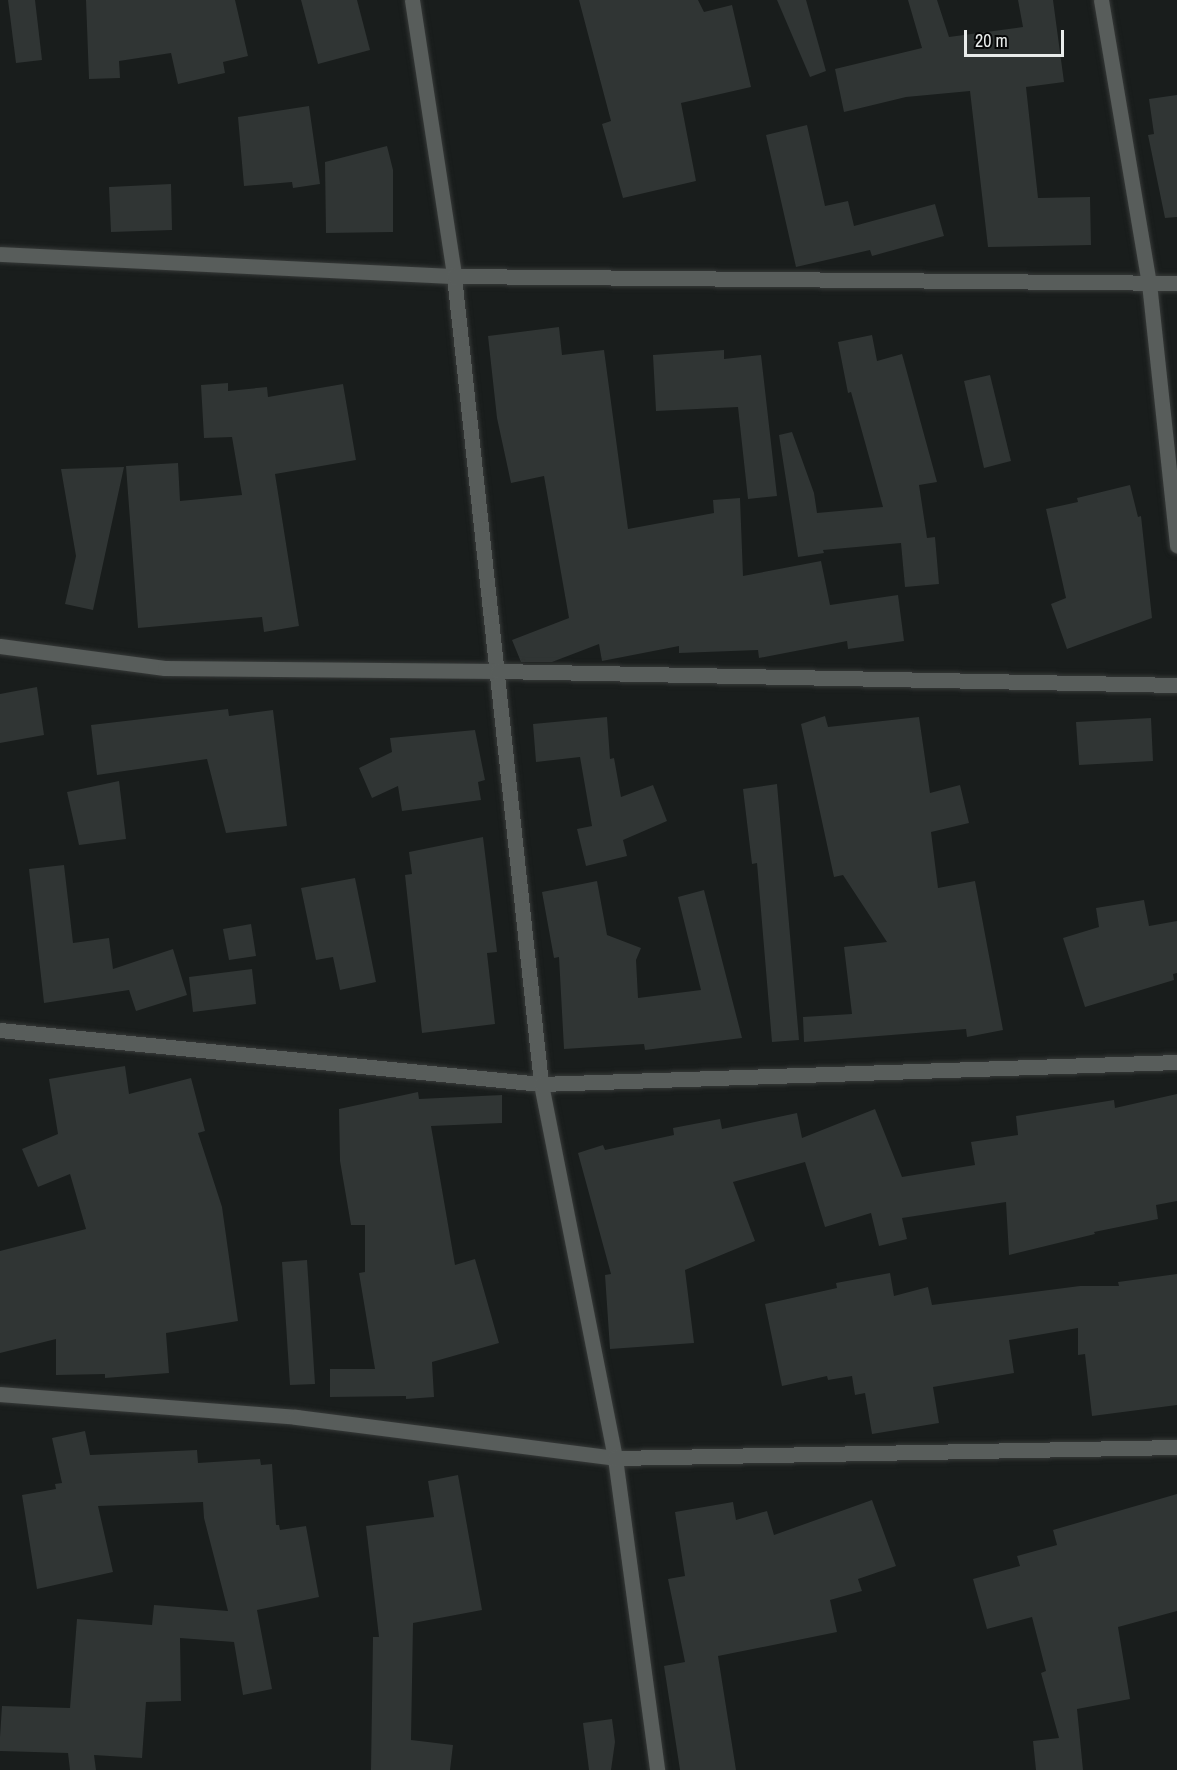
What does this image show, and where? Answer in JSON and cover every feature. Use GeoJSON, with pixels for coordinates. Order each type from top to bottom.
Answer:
{"type":"FeatureCollection","features":[{"type":"Feature","properties":{"kind":"street"},"geometry":{"type":"LineString","coordinates":[[412,0],[454,276],[541,1084],[615,1458],[657,1770]]}},
{"type":"Feature","properties":{"kind":"street"},"geometry":{"type":"LineString","coordinates":[[1101,0],[1149,283],[1177,546]]}},
{"type":"Feature","properties":{"kind":"street"},"geometry":{"type":"LineString","coordinates":[[0,254],[454,276],[1177,283]]}},
{"type":"Feature","properties":{"kind":"street"},"geometry":{"type":"LineString","coordinates":[[0,646],[165,668],[498,671],[1177,685]]}},
{"type":"Feature","properties":{"kind":"street"},"geometry":{"type":"LineString","coordinates":[[0,1030],[541,1084],[1177,1062]]}},
{"type":"Feature","properties":{"kind":"street"},"geometry":{"type":"LineString","coordinates":[[0,1394],[296,1417],[615,1458],[1177,1446]]}},
{"type":"Feature","properties":{"kind":"building"},"geometry":{"type":"Polygon","coordinates":[[[8,0],[35,0],[42,60],[16,63],[8,0]]]}},
{"type":"Feature","properties":{"kind":"building"},"geometry":{"type":"Polygon","coordinates":[[[86,0],[235,0],[248,56],[223,62],[225,73],[178,84],[171,53],[119,61],[120,78],[89,79],[86,0]]]}},
{"type":"Feature","properties":{"kind":"building"},"geometry":{"type":"Polygon","coordinates":[[[301,0],[357,0],[370,50],[318,64],[301,0]]]}},
{"type":"Feature","properties":{"kind":"building"},"geometry":{"type":"Polygon","coordinates":[[[579,0],[698,0],[704,12],[732,5],[751,87],[681,103],[696,181],[623,198],[602,124],[611,121],[579,0]]]}},
{"type":"Feature","properties":{"kind":"building"},"geometry":{"type":"Polygon","coordinates":[[[777,0],[806,0],[826,71],[810,77],[777,0]]]}},
{"type":"Feature","properties":{"kind":"building"},"geometry":{"type":"Polygon","coordinates":[[[908,0],[937,0],[949,37],[1023,27],[1018,0],[1053,0],[1064,82],[1026,87],[1038,198],[1090,197],[1091,245],[988,247],[970,91],[906,97],[844,112],[835,69],[922,48],[908,0]]]}},
{"type":"Feature","properties":{"kind":"building"},"geometry":{"type":"Polygon","coordinates":[[[1177,95],[1177,217],[1165,218],[1148,135],[1154,134],[1149,99],[1177,95]]]}},
{"type":"Feature","properties":{"kind":"building"},"geometry":{"type":"Polygon","coordinates":[[[309,106],[320,184],[293,188],[292,182],[244,186],[238,117],[309,106]]]}},
{"type":"Feature","properties":{"kind":"building"},"geometry":{"type":"Polygon","coordinates":[[[807,125],[825,206],[848,201],[854,226],[935,204],[944,236],[872,256],[870,250],[796,267],[766,135],[807,125]]]}},
{"type":"Feature","properties":{"kind":"building"},"geometry":{"type":"Polygon","coordinates":[[[387,146],[393,170],[393,232],[326,233],[325,162],[387,146]]]}},
{"type":"Feature","properties":{"kind":"building"},"geometry":{"type":"Polygon","coordinates":[[[171,184],[172,230],[111,232],[109,187],[171,184]]]}},
{"type":"Feature","properties":{"kind":"building"},"geometry":{"type":"Polygon","coordinates":[[[559,327],[562,355],[604,350],[628,529],[714,513],[713,500],[740,498],[743,576],[821,561],[830,605],[898,595],[904,641],[848,649],[847,641],[759,658],[758,650],[679,653],[679,646],[602,661],[599,644],[552,662],[521,662],[512,640],[569,618],[544,476],[511,483],[497,418],[488,336],[559,327]]]}},
{"type":"Feature","properties":{"kind":"building"},"geometry":{"type":"Polygon","coordinates":[[[872,335],[877,361],[902,354],[937,482],[919,485],[927,538],[935,537],[939,584],[905,587],[901,543],[823,550],[824,553],[798,557],[779,435],[792,432],[814,493],[817,513],[883,507],[851,392],[848,393],[838,342],[872,335]]]}},
{"type":"Feature","properties":{"kind":"building"},"geometry":{"type":"Polygon","coordinates":[[[724,350],[724,359],[761,355],[777,496],[748,499],[738,407],[656,411],[653,355],[724,350]]]}},
{"type":"Feature","properties":{"kind":"building"},"geometry":{"type":"Polygon","coordinates":[[[990,375],[1011,461],[984,468],[964,381],[990,375]]]}},
{"type":"Feature","properties":{"kind":"building"},"geometry":{"type":"Polygon","coordinates":[[[228,383],[228,391],[267,387],[268,397],[343,384],[356,460],[275,474],[299,626],[264,632],[262,617],[138,628],[126,466],[178,463],[180,501],[242,495],[232,437],[204,438],[201,385],[228,383]]]}},
{"type":"Feature","properties":{"kind":"building"},"geometry":{"type":"Polygon","coordinates":[[[124,467],[93,610],[65,604],[76,556],[61,469],[124,467]]]}},
{"type":"Feature","properties":{"kind":"building"},"geometry":{"type":"Polygon","coordinates":[[[1130,485],[1138,517],[1141,516],[1152,618],[1067,649],[1051,604],[1066,598],[1046,509],[1078,502],[1077,498],[1130,485]]]}},
{"type":"Feature","properties":{"kind":"building"},"geometry":{"type":"Polygon","coordinates":[[[37,687],[44,735],[0,743],[0,694],[37,687]]]}},
{"type":"Feature","properties":{"kind":"building"},"geometry":{"type":"Polygon","coordinates":[[[228,709],[229,716],[273,710],[287,826],[226,833],[207,759],[97,775],[91,725],[228,709]]]}},
{"type":"Feature","properties":{"kind":"building"},"geometry":{"type":"Polygon","coordinates":[[[825,716],[828,727],[919,717],[930,793],[960,785],[969,823],[931,832],[938,888],[975,881],[1003,1030],[967,1037],[966,1029],[804,1042],[803,1017],[852,1014],[844,947],[887,942],[843,875],[834,877],[801,724],[825,716]]]}},
{"type":"Feature","properties":{"kind":"building"},"geometry":{"type":"Polygon","coordinates":[[[607,717],[610,759],[614,758],[621,797],[653,785],[667,821],[623,840],[627,856],[586,866],[577,829],[592,826],[580,757],[536,762],[533,724],[607,717]]]}},
{"type":"Feature","properties":{"kind":"building"},"geometry":{"type":"Polygon","coordinates":[[[1151,718],[1153,761],[1079,765],[1076,722],[1151,718]]]}},
{"type":"Feature","properties":{"kind":"building"},"geometry":{"type":"Polygon","coordinates":[[[475,730],[485,780],[478,782],[481,800],[402,811],[398,786],[372,798],[359,768],[392,752],[390,738],[475,730]]]}},
{"type":"Feature","properties":{"kind":"building"},"geometry":{"type":"Polygon","coordinates":[[[119,781],[126,839],[79,845],[67,792],[119,781]]]}},
{"type":"Feature","properties":{"kind":"building"},"geometry":{"type":"Polygon","coordinates":[[[777,784],[799,1040],[772,1042],[757,863],[752,864],[743,789],[777,784]]]}},
{"type":"Feature","properties":{"kind":"building"},"geometry":{"type":"Polygon","coordinates":[[[483,837],[497,952],[487,953],[495,1024],[422,1033],[405,875],[412,874],[409,852],[483,837]]]}},
{"type":"Feature","properties":{"kind":"building"},"geometry":{"type":"Polygon","coordinates":[[[64,865],[73,943],[109,938],[113,969],[173,949],[187,995],[136,1011],[129,990],[44,1003],[29,869],[64,865]]]}},
{"type":"Feature","properties":{"kind":"building"},"geometry":{"type":"Polygon","coordinates":[[[355,878],[376,982],[340,990],[333,957],[316,960],[301,888],[355,878]]]}},
{"type":"Feature","properties":{"kind":"building"},"geometry":{"type":"Polygon","coordinates":[[[597,881],[607,935],[641,948],[636,960],[638,998],[701,990],[678,897],[704,890],[742,1038],[645,1050],[644,1044],[564,1049],[559,957],[554,958],[542,892],[597,881]]]}},
{"type":"Feature","properties":{"kind":"building"},"geometry":{"type":"Polygon","coordinates":[[[1144,900],[1149,926],[1177,921],[1177,973],[1173,974],[1174,980],[1085,1007],[1063,938],[1099,927],[1096,908],[1144,900]]]}},
{"type":"Feature","properties":{"kind":"building"},"geometry":{"type":"Polygon","coordinates":[[[251,924],[256,956],[229,960],[223,929],[251,924]]]}},
{"type":"Feature","properties":{"kind":"building"},"geometry":{"type":"Polygon","coordinates":[[[252,969],[256,1004],[193,1012],[189,977],[252,969]]]}},
{"type":"Feature","properties":{"kind":"building"},"geometry":{"type":"Polygon","coordinates":[[[125,1066],[129,1094],[191,1078],[205,1131],[198,1133],[222,1207],[238,1321],[166,1333],[169,1373],[105,1378],[105,1374],[56,1375],[56,1339],[0,1353],[0,1251],[86,1229],[70,1174],[38,1187],[22,1149],[58,1134],[49,1079],[125,1066]]]}},
{"type":"Feature","properties":{"kind":"building"},"geometry":{"type":"Polygon","coordinates":[[[418,1092],[419,1099],[502,1095],[502,1123],[431,1126],[455,1265],[475,1259],[499,1343],[432,1362],[434,1397],[406,1399],[406,1396],[330,1397],[330,1369],[375,1369],[359,1273],[365,1272],[365,1225],[351,1225],[340,1161],[339,1109],[418,1092]]]}},
{"type":"Feature","properties":{"kind":"building"},"geometry":{"type":"Polygon","coordinates":[[[1177,1094],[1177,1201],[1156,1205],[1158,1219],[1094,1232],[1095,1234],[1009,1255],[1006,1202],[902,1218],[907,1239],[879,1246],[871,1213],[825,1227],[805,1162],[733,1182],[755,1241],[685,1270],[694,1343],[610,1349],[605,1275],[611,1274],[578,1153],[603,1145],[605,1150],[674,1135],[673,1128],[720,1119],[722,1129],[797,1113],[802,1138],[875,1109],[902,1177],[975,1165],[971,1142],[1018,1135],[1016,1116],[1114,1100],[1115,1108],[1177,1094]]]}},
{"type":"Feature","properties":{"kind":"building"},"geometry":{"type":"Polygon","coordinates":[[[307,1260],[315,1384],[290,1385],[282,1262],[307,1260]]]}},
{"type":"Feature","properties":{"kind":"building"},"geometry":{"type":"Polygon","coordinates":[[[890,1273],[894,1296],[928,1287],[932,1305],[1080,1286],[1119,1286],[1118,1282],[1177,1274],[1177,1405],[1092,1416],[1085,1354],[1078,1355],[1078,1328],[1009,1340],[1014,1373],[933,1387],[939,1423],[872,1434],[865,1393],[855,1395],[852,1376],[828,1380],[827,1376],[782,1386],[765,1304],[837,1288],[836,1283],[890,1273]]]}},
{"type":"Feature","properties":{"kind":"building"},"geometry":{"type":"Polygon","coordinates":[[[85,1431],[90,1455],[197,1450],[198,1463],[260,1459],[261,1465],[272,1464],[276,1525],[279,1525],[280,1530],[306,1526],[319,1597],[257,1610],[272,1689],[243,1695],[234,1642],[180,1638],[181,1701],[146,1702],[142,1758],[94,1755],[96,1770],[70,1770],[68,1753],[0,1751],[0,1737],[2,1706],[70,1708],[77,1619],[152,1625],[154,1605],[228,1611],[204,1518],[203,1502],[98,1506],[113,1572],[37,1589],[22,1495],[56,1489],[55,1484],[62,1483],[52,1438],[85,1431]]]}},
{"type":"Feature","properties":{"kind":"building"},"geometry":{"type":"Polygon","coordinates":[[[458,1475],[482,1610],[413,1623],[411,1740],[453,1745],[450,1770],[371,1770],[373,1637],[379,1637],[366,1526],[434,1517],[428,1481],[458,1475]]]}},
{"type":"Feature","properties":{"kind":"building"},"geometry":{"type":"Polygon","coordinates":[[[1177,1494],[1177,1611],[1118,1627],[1130,1699],[1077,1709],[1083,1770],[1036,1770],[1033,1741],[1059,1738],[1041,1673],[1046,1671],[1032,1617],[987,1629],[973,1579],[1020,1566],[1017,1556],[1057,1545],[1053,1530],[1177,1494]]]}},
{"type":"Feature","properties":{"kind":"building"},"geometry":{"type":"Polygon","coordinates":[[[872,1500],[896,1566],[858,1579],[862,1591],[830,1600],[837,1632],[718,1656],[736,1770],[680,1770],[664,1666],[685,1662],[668,1579],[685,1576],[675,1512],[733,1502],[736,1520],[767,1511],[774,1535],[872,1500]]]}},
{"type":"Feature","properties":{"kind":"building"},"geometry":{"type":"Polygon","coordinates":[[[612,1719],[615,1742],[611,1770],[589,1770],[583,1723],[612,1719]]]}}]}
